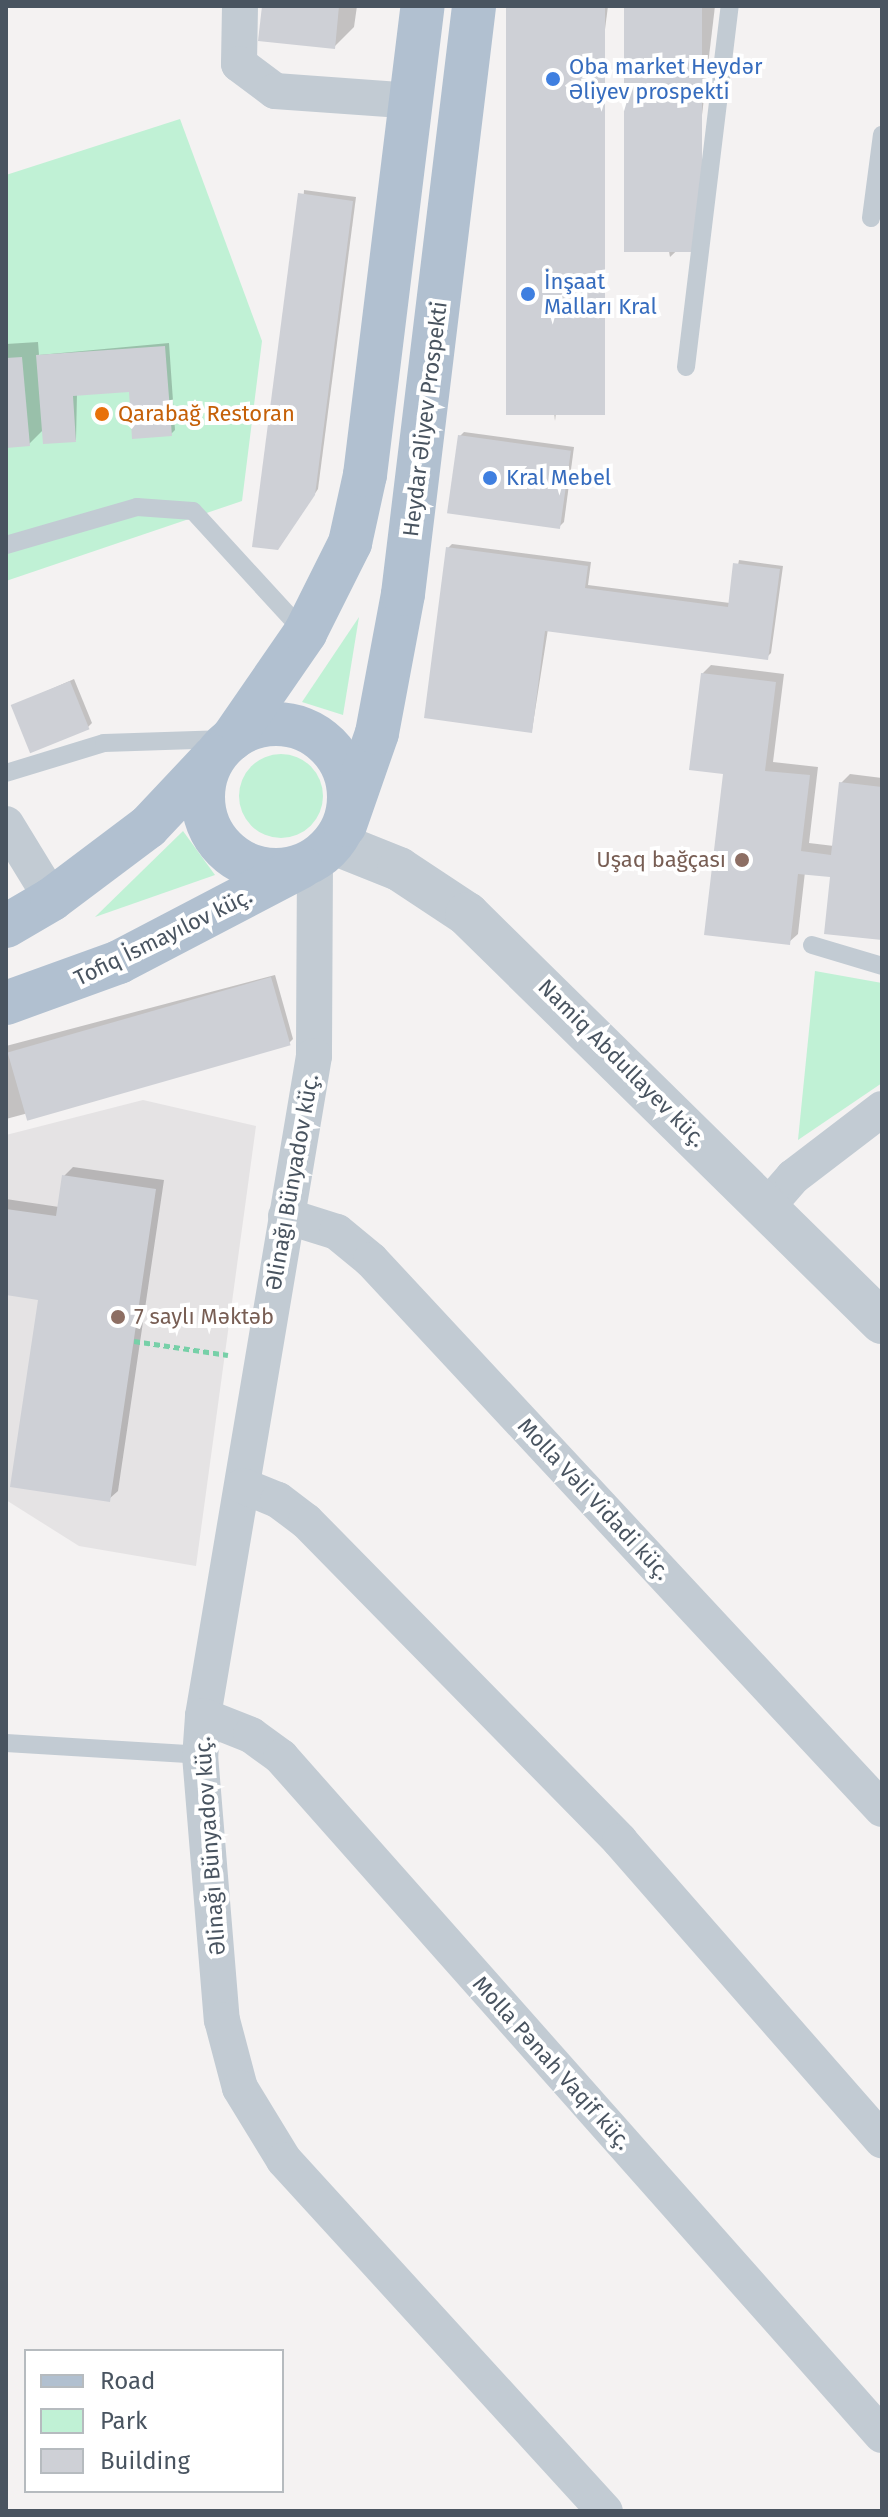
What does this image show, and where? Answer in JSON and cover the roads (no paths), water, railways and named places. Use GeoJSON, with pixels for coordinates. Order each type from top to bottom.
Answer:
{"type":"FeatureCollection","features":[{"type":"Feature","properties":{"kind":"main road"},"geometry":{"type":"LineString","coordinates":[[6,926],[52,899],[148,827],[224,747],[271,724],[313,733],[329,746],[349,783],[331,842],[292,868],[267,870],[243,862],[223,848],[203,803],[205,778],[224,747],[305,633],[350,543],[365,475],[423,6]]}},
{"type":"Feature","properties":{"kind":"main road","name":"Heydar Əliyev Prospekti"},"geometry":{"type":"LineString","coordinates":[[331,842],[377,733],[403,594],[474,6]]}},
{"type":"Feature","properties":{"kind":"main road","name":"Tofiq İsmayılov küç."},"geometry":{"type":"LineString","coordinates":[[6,1003],[119,962],[331,842]]}},
{"type":"Feature","properties":{"kind":"street"},"geometry":{"type":"LineString","coordinates":[[240,6],[239,64],[275,91],[413,101]]}},
{"type":"Feature","properties":{"kind":"street"},"geometry":{"type":"LineString","coordinates":[[6,824],[52,899]]}},
{"type":"Feature","properties":{"kind":"street","name":"Namiq Abdullayev küç."},"geometry":{"type":"LineString","coordinates":[[331,842],[399,869],[467,914],[882,1322]]}},
{"type":"Feature","properties":{"kind":"street","name":"Əlinağı Bünyadov küç."},"geometry":{"type":"LineString","coordinates":[[331,842],[314,1056],[203,1716],[200,1755],[222,2020],[240,2088],[284,2160],[605,2511]]}},
{"type":"Feature","properties":{"kind":"street"},"geometry":{"type":"LineString","coordinates":[[767,1207],[793,1177],[882,1109]]}},
{"type":"Feature","properties":{"kind":"street","name":"Molla Vəli Vidadi küç."},"geometry":{"type":"LineString","coordinates":[[286,1216],[337,1232],[371,1260],[882,1809]]}},
{"type":"Feature","properties":{"kind":"street"},"geometry":{"type":"LineString","coordinates":[[243,1486],[278,1500],[306,1521],[620,1841],[882,2140]]}},
{"type":"Feature","properties":{"kind":"street","name":"Molla Pənah Vaqif küç."},"geometry":{"type":"LineString","coordinates":[[203,1716],[251,1735],[281,1757],[882,2435]]}},
{"type":"Feature","properties":{"kind":"lane"},"geometry":{"type":"LineString","coordinates":[[686,367],[730,6]]}},
{"type":"Feature","properties":{"kind":"lane"},"geometry":{"type":"LineString","coordinates":[[871,218],[882,135]]}},
{"type":"Feature","properties":{"kind":"lane"},"geometry":{"type":"LineString","coordinates":[[6,545],[137,507],[193,511],[305,633]]}},
{"type":"Feature","properties":{"kind":"lane"},"geometry":{"type":"LineString","coordinates":[[6,773],[104,743],[224,747]]}},
{"type":"Feature","properties":{"kind":"lane"},"geometry":{"type":"LineString","coordinates":[[812,945],[882,966]]}},
{"type":"Feature","properties":{"kind":"lane"},"geometry":{"type":"LineString","coordinates":[[6,1743],[200,1755]]}},
{"type":"Feature","properties":{"kind":"place","name":"Oba market Heydər Əliyev prospekti"},"geometry":{"type":"Point","coordinates":[553,79]}},
{"type":"Feature","properties":{"kind":"place","name":"İnşaat Malları Kral"},"geometry":{"type":"Point","coordinates":[528,294]}},
{"type":"Feature","properties":{"kind":"place","name":"Qarabağ Restoran"},"geometry":{"type":"Point","coordinates":[102,414]}},
{"type":"Feature","properties":{"kind":"place","name":"Kral Mebel"},"geometry":{"type":"Point","coordinates":[490,478]}},
{"type":"Feature","properties":{"kind":"place","name":"Uşaq bağçası"},"geometry":{"type":"Point","coordinates":[742,860]}},
{"type":"Feature","properties":{"kind":"place","name":"7 saylı Məktəb"},"geometry":{"type":"Point","coordinates":[118,1317]}}]}
